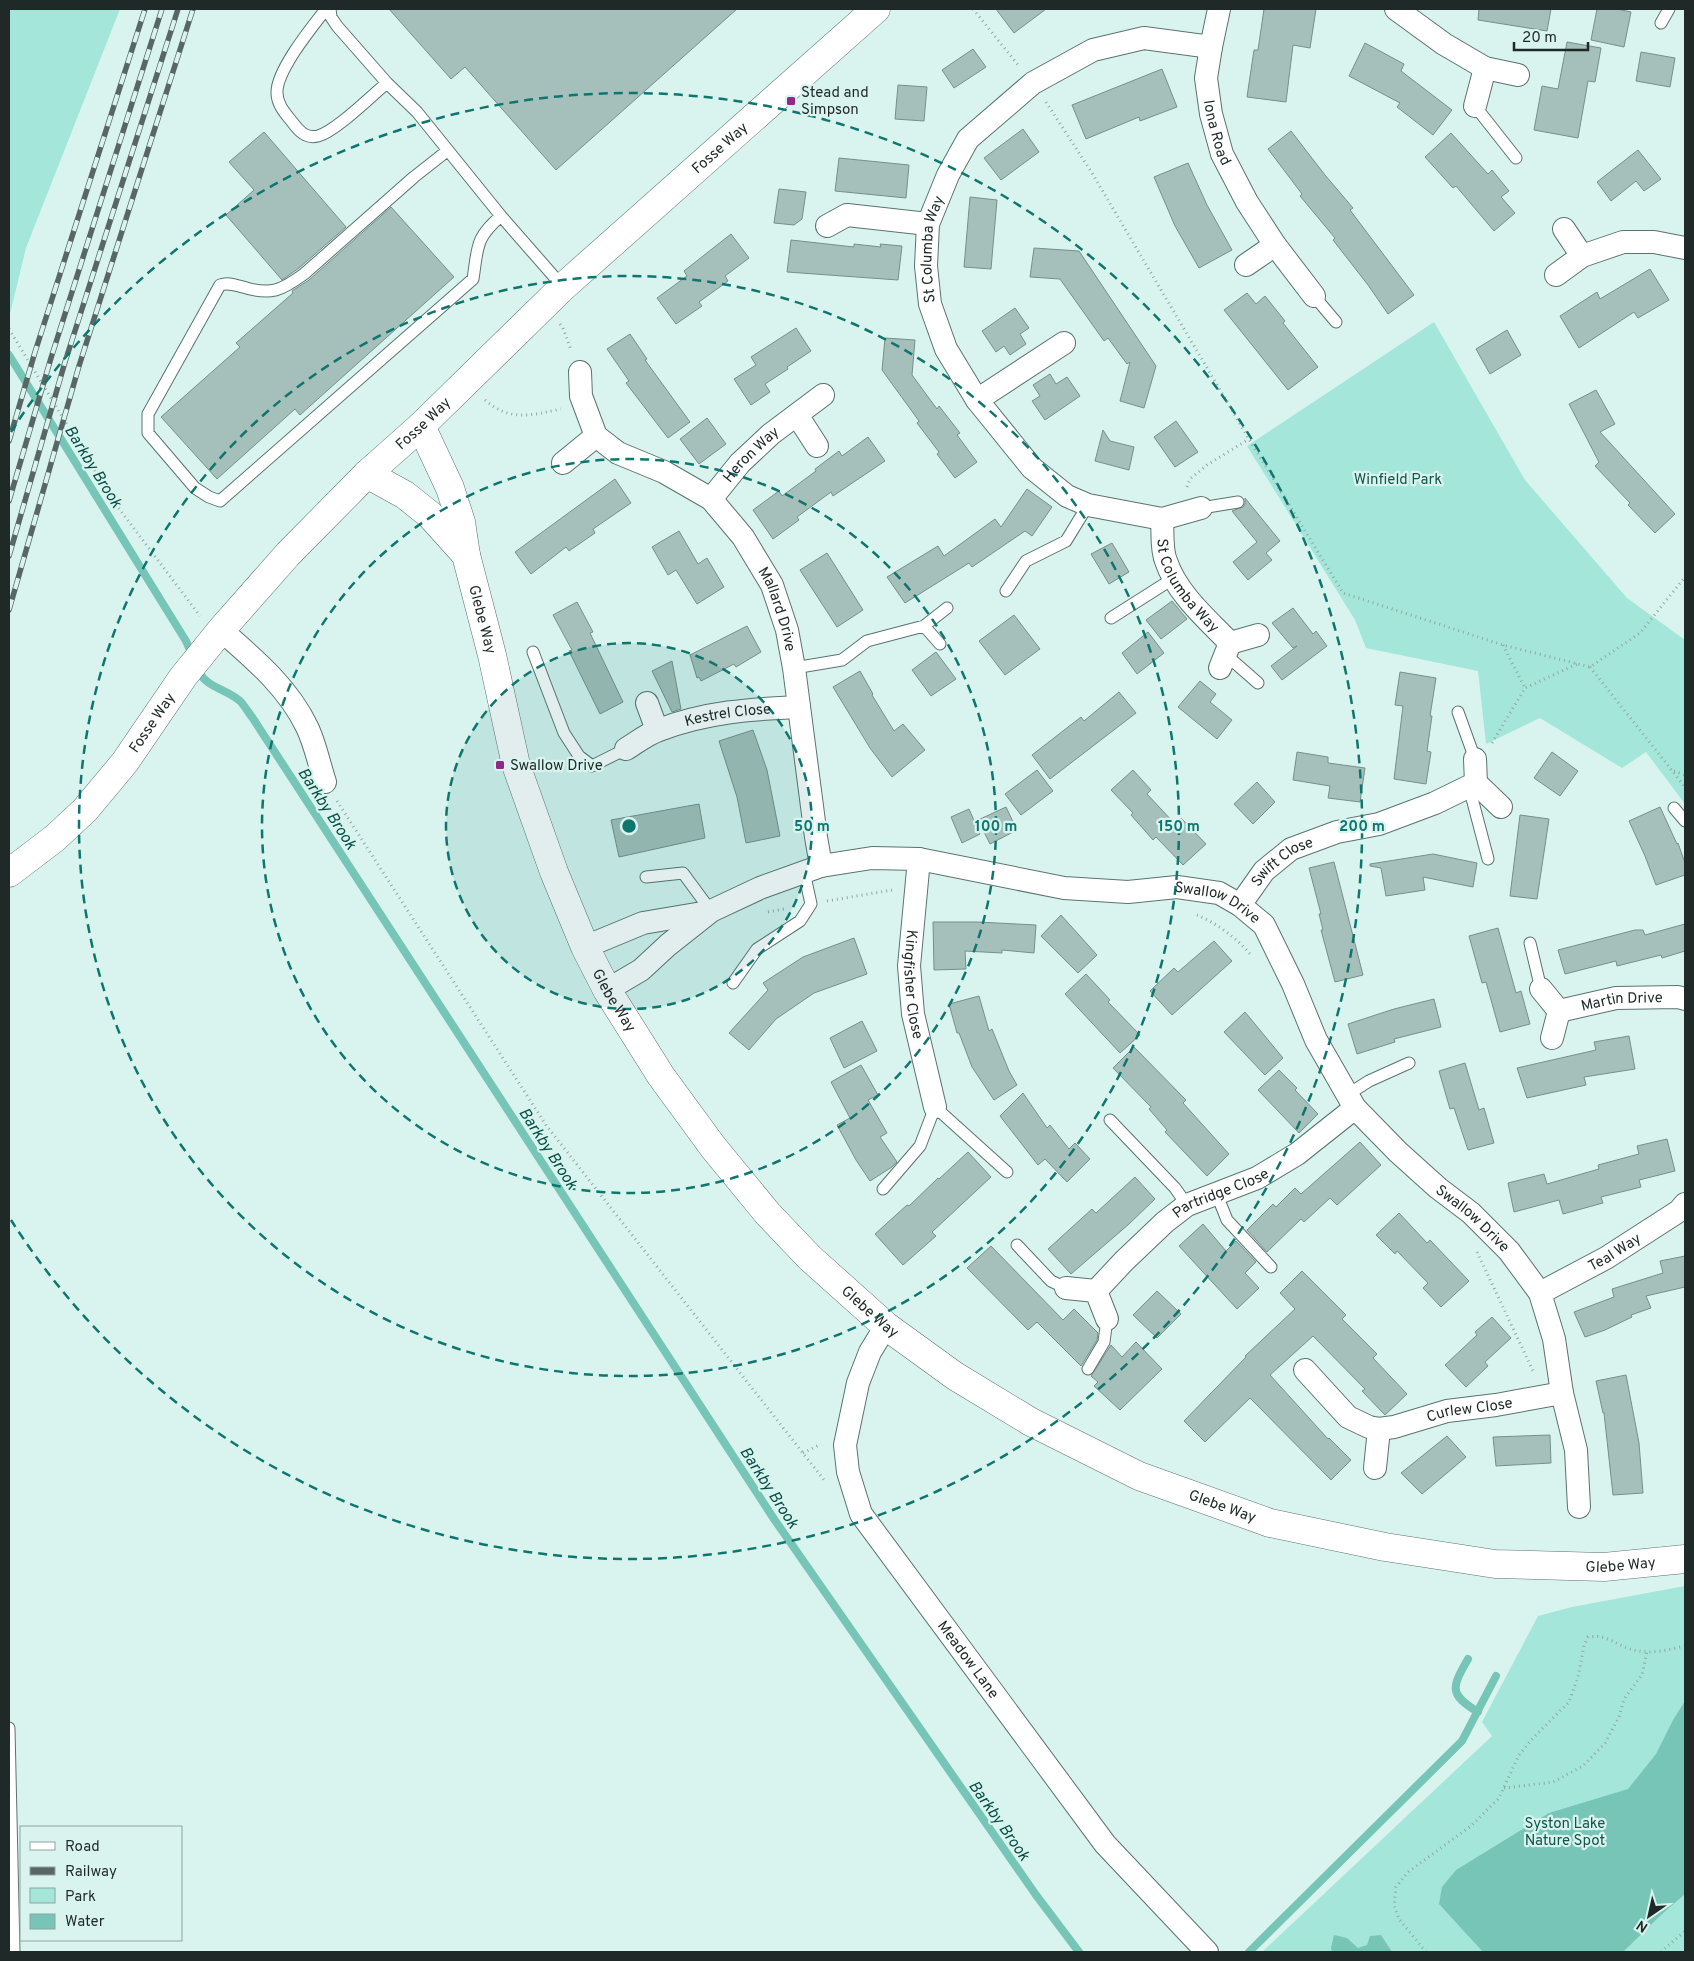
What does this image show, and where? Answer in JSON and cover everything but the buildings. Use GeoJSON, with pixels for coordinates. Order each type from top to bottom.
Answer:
{"type":"FeatureCollection","features":[{"type":"Feature","properties":{"kind":"street","name":"Fosse Way"},"geometry":{"type":"LineString","coordinates":[[9,873],[55,838],[85,810],[125,762],[183,677],[214,638],[288,554],[367,474],[422,426],[465,381],[563,286],[876,9]]}},
{"type":"Feature","properties":{"kind":"street","name":"Iona Road"},"geometry":{"type":"LineString","coordinates":[[1219,9],[1210,47],[1206,78],[1211,114],[1222,154],[1247,202],[1275,245],[1314,296]]}},
{"type":"Feature","properties":{"kind":"street"},"geometry":{"type":"LineString","coordinates":[[1396,9],[1444,44],[1485,68],[1518,75]]}},
{"type":"Feature","properties":{"kind":"street","name":"St Columba Way"},"geometry":{"type":"LineString","coordinates":[[1195,510],[1162,519],[1088,505],[1067,496],[1032,468],[976,400],[946,350],[930,304],[926,266],[928,224],[948,175],[968,139],[1033,83],[1093,50],[1144,38],[1210,47]]}},
{"type":"Feature","properties":{"kind":"street"},"geometry":{"type":"LineString","coordinates":[[1475,106],[1485,68]]}},
{"type":"Feature","properties":{"kind":"street"},"geometry":{"type":"LineString","coordinates":[[827,226],[847,215],[928,224]]}},
{"type":"Feature","properties":{"kind":"street"},"geometry":{"type":"LineString","coordinates":[[1564,229],[1582,256]]}},
{"type":"Feature","properties":{"kind":"street"},"geometry":{"type":"LineString","coordinates":[[1556,275],[1582,256],[1623,242],[1654,242],[1685,248]]}},
{"type":"Feature","properties":{"kind":"street"},"geometry":{"type":"LineString","coordinates":[[1246,265],[1275,245]]}},
{"type":"Feature","properties":{"kind":"street"},"geometry":{"type":"LineString","coordinates":[[976,400],[1064,344]]}},
{"type":"Feature","properties":{"kind":"street"},"geometry":{"type":"LineString","coordinates":[[563,462],[596,436],[581,396],[580,372]]}},
{"type":"Feature","properties":{"kind":"street","name":"Heron Way"},"geometry":{"type":"LineString","coordinates":[[711,500],[740,463],[771,434],[823,395]]}},
{"type":"Feature","properties":{"kind":"street","name":"Heron Way"},"geometry":{"type":"LineString","coordinates":[[796,415],[816,446]]}},
{"type":"Feature","properties":{"kind":"street","name":"Glebe Way"},"geometry":{"type":"LineString","coordinates":[[422,426],[450,488],[461,522],[466,555],[492,656],[516,765],[554,872],[585,947],[607,990],[661,1076],[712,1147],[768,1214],[810,1258],[886,1326],[955,1376],[1031,1422],[1139,1476],[1270,1523],[1385,1547],[1495,1564],[1604,1567],[1685,1559]]}},
{"type":"Feature","properties":{"kind":"street","name":"Mallard Drive"},"geometry":{"type":"LineString","coordinates":[[596,436],[618,454],[664,472],[711,500],[744,537],[772,585],[786,630],[794,668],[816,837],[813,869]]}},
{"type":"Feature","properties":{"kind":"street","name":"Glebe Way"},"geometry":{"type":"LineString","coordinates":[[367,474],[406,494],[430,515],[466,555]]}},
{"type":"Feature","properties":{"kind":"street","name":"St Columba Way"},"geometry":{"type":"LineString","coordinates":[[1162,519],[1165,560],[1174,578],[1226,655],[1258,636]]}},
{"type":"Feature","properties":{"kind":"street"},"geometry":{"type":"LineString","coordinates":[[214,638],[254,659],[284,689],[308,727],[324,782]]}},
{"type":"Feature","properties":{"kind":"street"},"geometry":{"type":"LineString","coordinates":[[647,704],[657,730]]}},
{"type":"Feature","properties":{"kind":"street","name":"Kestrel Close"},"geometry":{"type":"LineString","coordinates":[[626,749],[657,730],[692,719],[744,709],[799,707]]}},
{"type":"Feature","properties":{"kind":"street"},"geometry":{"type":"LineString","coordinates":[[1475,759],[1472,785],[1501,807]]}},
{"type":"Feature","properties":{"kind":"street","name":"Swift Close"},"geometry":{"type":"LineString","coordinates":[[1240,905],[1264,871],[1291,849],[1337,832],[1378,824],[1435,803],[1472,785]]}},
{"type":"Feature","properties":{"kind":"street","name":"Swallow Drive"},"geometry":{"type":"LineString","coordinates":[[607,990],[641,970],[668,945],[711,911],[760,888],[813,869],[872,858],[919,859],[1064,888],[1128,892],[1177,887],[1219,893],[1240,905],[1264,925],[1293,984],[1316,1040],[1351,1101],[1398,1152],[1438,1188],[1471,1213],[1510,1250],[1540,1293]]}},
{"type":"Feature","properties":{"kind":"street","name":"Kingfisher Close"},"geometry":{"type":"LineString","coordinates":[[919,859],[909,966],[913,1014],[935,1107]]}},
{"type":"Feature","properties":{"kind":"street","name":"Swallow Drive"},"geometry":{"type":"LineString","coordinates":[[585,947],[644,923],[711,911]]}},
{"type":"Feature","properties":{"kind":"street","name":"Martin Drive"},"geometry":{"type":"LineString","coordinates":[[1541,989],[1559,1011]]}},
{"type":"Feature","properties":{"kind":"street","name":"Martin Drive"},"geometry":{"type":"LineString","coordinates":[[1559,1011],[1616,998],[1678,997],[1685,999]]}},
{"type":"Feature","properties":{"kind":"street","name":"Martin Drive"},"geometry":{"type":"LineString","coordinates":[[1552,1038],[1559,1011]]}},
{"type":"Feature","properties":{"kind":"street","name":"Partridge Close"},"geometry":{"type":"LineString","coordinates":[[1096,1291],[1130,1254],[1187,1205],[1257,1178],[1298,1154],[1351,1101]]}},
{"type":"Feature","properties":{"kind":"street","name":"Teal Way"},"geometry":{"type":"LineString","coordinates":[[1540,1293],[1606,1258],[1683,1211]]}},
{"type":"Feature","properties":{"kind":"street"},"geometry":{"type":"LineString","coordinates":[[1066,1288],[1096,1291],[1107,1319]]}},
{"type":"Feature","properties":{"kind":"street"},"geometry":{"type":"LineString","coordinates":[[1540,1293],[1554,1339],[1552,1395],[1576,1450],[1579,1507]]}},
{"type":"Feature","properties":{"kind":"street","name":"Meadow Lane"},"geometry":{"type":"LineString","coordinates":[[886,1326],[870,1352],[858,1383],[844,1445],[848,1472],[861,1514],[1105,1844],[1207,1952]]}},
{"type":"Feature","properties":{"kind":"street"},"geometry":{"type":"LineString","coordinates":[[1305,1370],[1348,1417],[1369,1427],[1379,1429],[1375,1468]]}},
{"type":"Feature","properties":{"kind":"street","name":"Curlew Close"},"geometry":{"type":"LineString","coordinates":[[1379,1429],[1394,1427],[1447,1411],[1552,1395]]}},
{"type":"Feature","properties":{"kind":"lane"},"geometry":{"type":"LineString","coordinates":[[326,9],[287,63],[276,92],[278,103],[299,131],[309,137],[318,136],[331,130],[387,83]]}},
{"type":"Feature","properties":{"kind":"lane"},"geometry":{"type":"LineString","coordinates":[[330,9],[331,17],[336,26],[387,83],[417,112],[501,216],[563,286]]}},
{"type":"Feature","properties":{"kind":"lane"},"geometry":{"type":"LineString","coordinates":[[1661,23],[1669,9]]}},
{"type":"Feature","properties":{"kind":"lane"},"geometry":{"type":"LineString","coordinates":[[1475,106],[1516,158]]}},
{"type":"Feature","properties":{"kind":"lane"},"geometry":{"type":"LineString","coordinates":[[447,151],[414,177],[287,287],[279,291],[268,292],[226,283],[220,285],[148,414],[148,433],[195,488],[209,498],[220,501],[473,279],[480,239],[488,227],[501,216]]}},
{"type":"Feature","properties":{"kind":"lane"},"geometry":{"type":"LineString","coordinates":[[1314,296],[1336,322]]}},
{"type":"Feature","properties":{"kind":"lane"},"geometry":{"type":"LineString","coordinates":[[1195,510],[1238,502]]}},
{"type":"Feature","properties":{"kind":"lane"},"geometry":{"type":"LineString","coordinates":[[1006,591],[1026,561],[1066,541],[1088,505]]}},
{"type":"Feature","properties":{"kind":"lane"},"geometry":{"type":"LineString","coordinates":[[1111,618],[1174,578]]}},
{"type":"Feature","properties":{"kind":"lane"},"geometry":{"type":"LineString","coordinates":[[794,668],[842,660],[867,641],[924,626],[947,608]]}},
{"type":"Feature","properties":{"kind":"lane"},"geometry":{"type":"LineString","coordinates":[[924,626],[940,644]]}},
{"type":"Feature","properties":{"kind":"lane"},"geometry":{"type":"LineString","coordinates":[[534,652],[564,733],[579,756],[592,766],[626,749]]}},
{"type":"Feature","properties":{"kind":"lane"},"geometry":{"type":"LineString","coordinates":[[1226,655],[1258,683]]}},
{"type":"Feature","properties":{"kind":"lane"},"geometry":{"type":"LineString","coordinates":[[1458,712],[1475,759]]}},
{"type":"Feature","properties":{"kind":"lane"},"geometry":{"type":"LineString","coordinates":[[1472,785],[1488,859]]}},
{"type":"Feature","properties":{"kind":"lane"},"geometry":{"type":"LineString","coordinates":[[1674,808],[1685,821]]}},
{"type":"Feature","properties":{"kind":"lane"},"geometry":{"type":"LineString","coordinates":[[733,983],[757,949],[800,922],[812,904],[813,869]]}},
{"type":"Feature","properties":{"kind":"lane"},"geometry":{"type":"LineString","coordinates":[[646,877],[683,873],[711,911]]}},
{"type":"Feature","properties":{"kind":"lane"},"geometry":{"type":"LineString","coordinates":[[1530,943],[1541,989]]}},
{"type":"Feature","properties":{"kind":"lane"},"geometry":{"type":"LineString","coordinates":[[1351,1101],[1369,1081],[1409,1063]]}},
{"type":"Feature","properties":{"kind":"lane"},"geometry":{"type":"LineString","coordinates":[[883,1189],[920,1146],[935,1107],[1007,1172]]}},
{"type":"Feature","properties":{"kind":"lane"},"geometry":{"type":"LineString","coordinates":[[1110,1120],[1174,1188],[1187,1205]]}},
{"type":"Feature","properties":{"kind":"lane"},"geometry":{"type":"LineString","coordinates":[[1217,1195],[1227,1220],[1271,1267]]}},
{"type":"Feature","properties":{"kind":"lane"},"geometry":{"type":"LineString","coordinates":[[1017,1244],[1051,1282],[1066,1288]]}},
{"type":"Feature","properties":{"kind":"lane"},"geometry":{"type":"LineString","coordinates":[[1088,1369],[1104,1342],[1107,1319]]}},
{"type":"Feature","properties":{"kind":"lane"},"geometry":{"type":"LineString","coordinates":[[9,1728],[14,1952]]}},
{"type":"Feature","properties":{"kind":"path"},"geometry":{"type":"LineString","coordinates":[[973,9],[1033,83],[1092,173],[1343,594],[1503,645],[1590,667],[1685,787]]}},
{"type":"Feature","properties":{"kind":"path"},"geometry":{"type":"LineString","coordinates":[[544,306],[563,328],[580,372]]}},
{"type":"Feature","properties":{"kind":"path"},"geometry":{"type":"LineString","coordinates":[[9,330],[114,502],[214,638]]}},
{"type":"Feature","properties":{"kind":"path"},"geometry":{"type":"LineString","coordinates":[[465,381],[490,405],[501,412],[514,415],[537,414],[584,404]]}},
{"type":"Feature","properties":{"kind":"path"},"geometry":{"type":"LineString","coordinates":[[1195,510],[1185,494],[1190,479],[1207,465],[1249,439]]}},
{"type":"Feature","properties":{"kind":"path"},"geometry":{"type":"LineString","coordinates":[[1590,667],[1640,633],[1685,577]]}},
{"type":"Feature","properties":{"kind":"path"},"geometry":{"type":"LineString","coordinates":[[1503,645],[1524,688]]}},
{"type":"Feature","properties":{"kind":"path"},"geometry":{"type":"LineString","coordinates":[[1475,759],[1491,746],[1524,688],[1577,664]]}},
{"type":"Feature","properties":{"kind":"path"},"geometry":{"type":"LineString","coordinates":[[1673,771],[1685,775]]}},
{"type":"Feature","properties":{"kind":"path"},"geometry":{"type":"LineString","coordinates":[[324,782],[546,1125],[830,1485]]}},
{"type":"Feature","properties":{"kind":"path"},"geometry":{"type":"LineString","coordinates":[[1190,912],[1205,919],[1242,944],[1253,957]]}},
{"type":"Feature","properties":{"kind":"path"},"geometry":{"type":"LineString","coordinates":[[1471,1213],[1477,1256],[1537,1380],[1552,1395]]}},
{"type":"Feature","properties":{"kind":"path"},"geometry":{"type":"LineString","coordinates":[[1426,1952],[1399,1919],[1394,1905],[1396,1887],[1408,1872],[1471,1826],[1499,1798],[1519,1755],[1532,1738],[1569,1702],[1578,1677],[1584,1646],[1588,1637],[1598,1634],[1638,1652],[1685,1646]]}},
{"type":"Feature","properties":{"kind":"path"},"geometry":{"type":"LineString","coordinates":[[1503,1788],[1552,1782],[1583,1766],[1605,1743],[1620,1717],[1624,1699],[1642,1675],[1647,1651]]}},
{"type":"Feature","properties":{"kind":"path"},"geometry":{"type":"LineString","coordinates":[[1661,1952],[1685,1931]]}},
{"type":"Feature","properties":{"kind":"green space"},"geometry":{"type":"Polygon","coordinates":[[[9,9],[120,9],[26,248],[9,318],[9,9]]]}},
{"type":"Feature","properties":{"kind":"green space","name":"Winfield Park"},"geometry":{"type":"Polygon","coordinates":[[[1434,322],[1525,480],[1627,598],[1685,640],[1685,804],[1646,752],[1622,768],[1540,718],[1486,744],[1478,671],[1366,648],[1355,620],[1247,446],[1434,322]]]}},
{"type":"Feature","properties":{"kind":"green space","name":"Syston Lake Nature Spot"},"geometry":{"type":"Polygon","coordinates":[[[1685,1586],[1685,1952],[1262,1952],[1492,1736],[1482,1722],[1538,1616],[1572,1607],[1685,1586]]]}},
{"type":"Feature","properties":{"kind":"water"},"geometry":{"type":"Polygon","coordinates":[[[1685,1701],[1685,1894],[1623,1952],[1483,1952],[1439,1904],[1442,1887],[1456,1870],[1549,1813],[1628,1789],[1656,1754],[1685,1701]]]}},
{"type":"Feature","properties":{"kind":"water"},"geometry":{"type":"Polygon","coordinates":[[[1334,1935],[1347,1938],[1358,1948],[1367,1945],[1370,1936],[1381,1935],[1392,1952],[1332,1952],[1334,1935]]]}},
{"type":"Feature","properties":{"kind":"waterway","name":"Barkby Brook"},"geometry":{"type":"LineString","coordinates":[[9,355],[186,641],[193,657]]}},
{"type":"Feature","properties":{"kind":"waterway","name":"Barkby Brook"},"geometry":{"type":"LineString","coordinates":[[197,668],[210,684],[240,701],[252,717],[774,1519],[1036,1895],[1079,1952]]}},
{"type":"Feature","properties":{"kind":"waterway"},"geometry":{"type":"LineString","coordinates":[[1468,1659],[1456,1683],[1457,1695],[1468,1706],[1478,1712]]}},
{"type":"Feature","properties":{"kind":"waterway"},"geometry":{"type":"LineString","coordinates":[[1249,1952],[1462,1741],[1496,1676]]}},
{"type":"Feature","properties":{"kind":"railway"},"geometry":{"type":"LineString","coordinates":[[9,441],[35,352],[145,9]]}},
{"type":"Feature","properties":{"kind":"railway"},"geometry":{"type":"LineString","coordinates":[[9,501],[51,358],[162,9]]}},
{"type":"Feature","properties":{"kind":"railway"},"geometry":{"type":"LineString","coordinates":[[9,556],[65,362],[178,9]]}},
{"type":"Feature","properties":{"kind":"railway"},"geometry":{"type":"LineString","coordinates":[[9,610],[79,366],[193,9]]}},
{"type":"Feature","properties":{"kind":"place","name":"Stead and Simpson"},"geometry":{"type":"Point","coordinates":[791,101]}},
{"type":"Feature","properties":{"kind":"place","name":"Swallow Drive"},"geometry":{"type":"Point","coordinates":[500,765]}}]}
